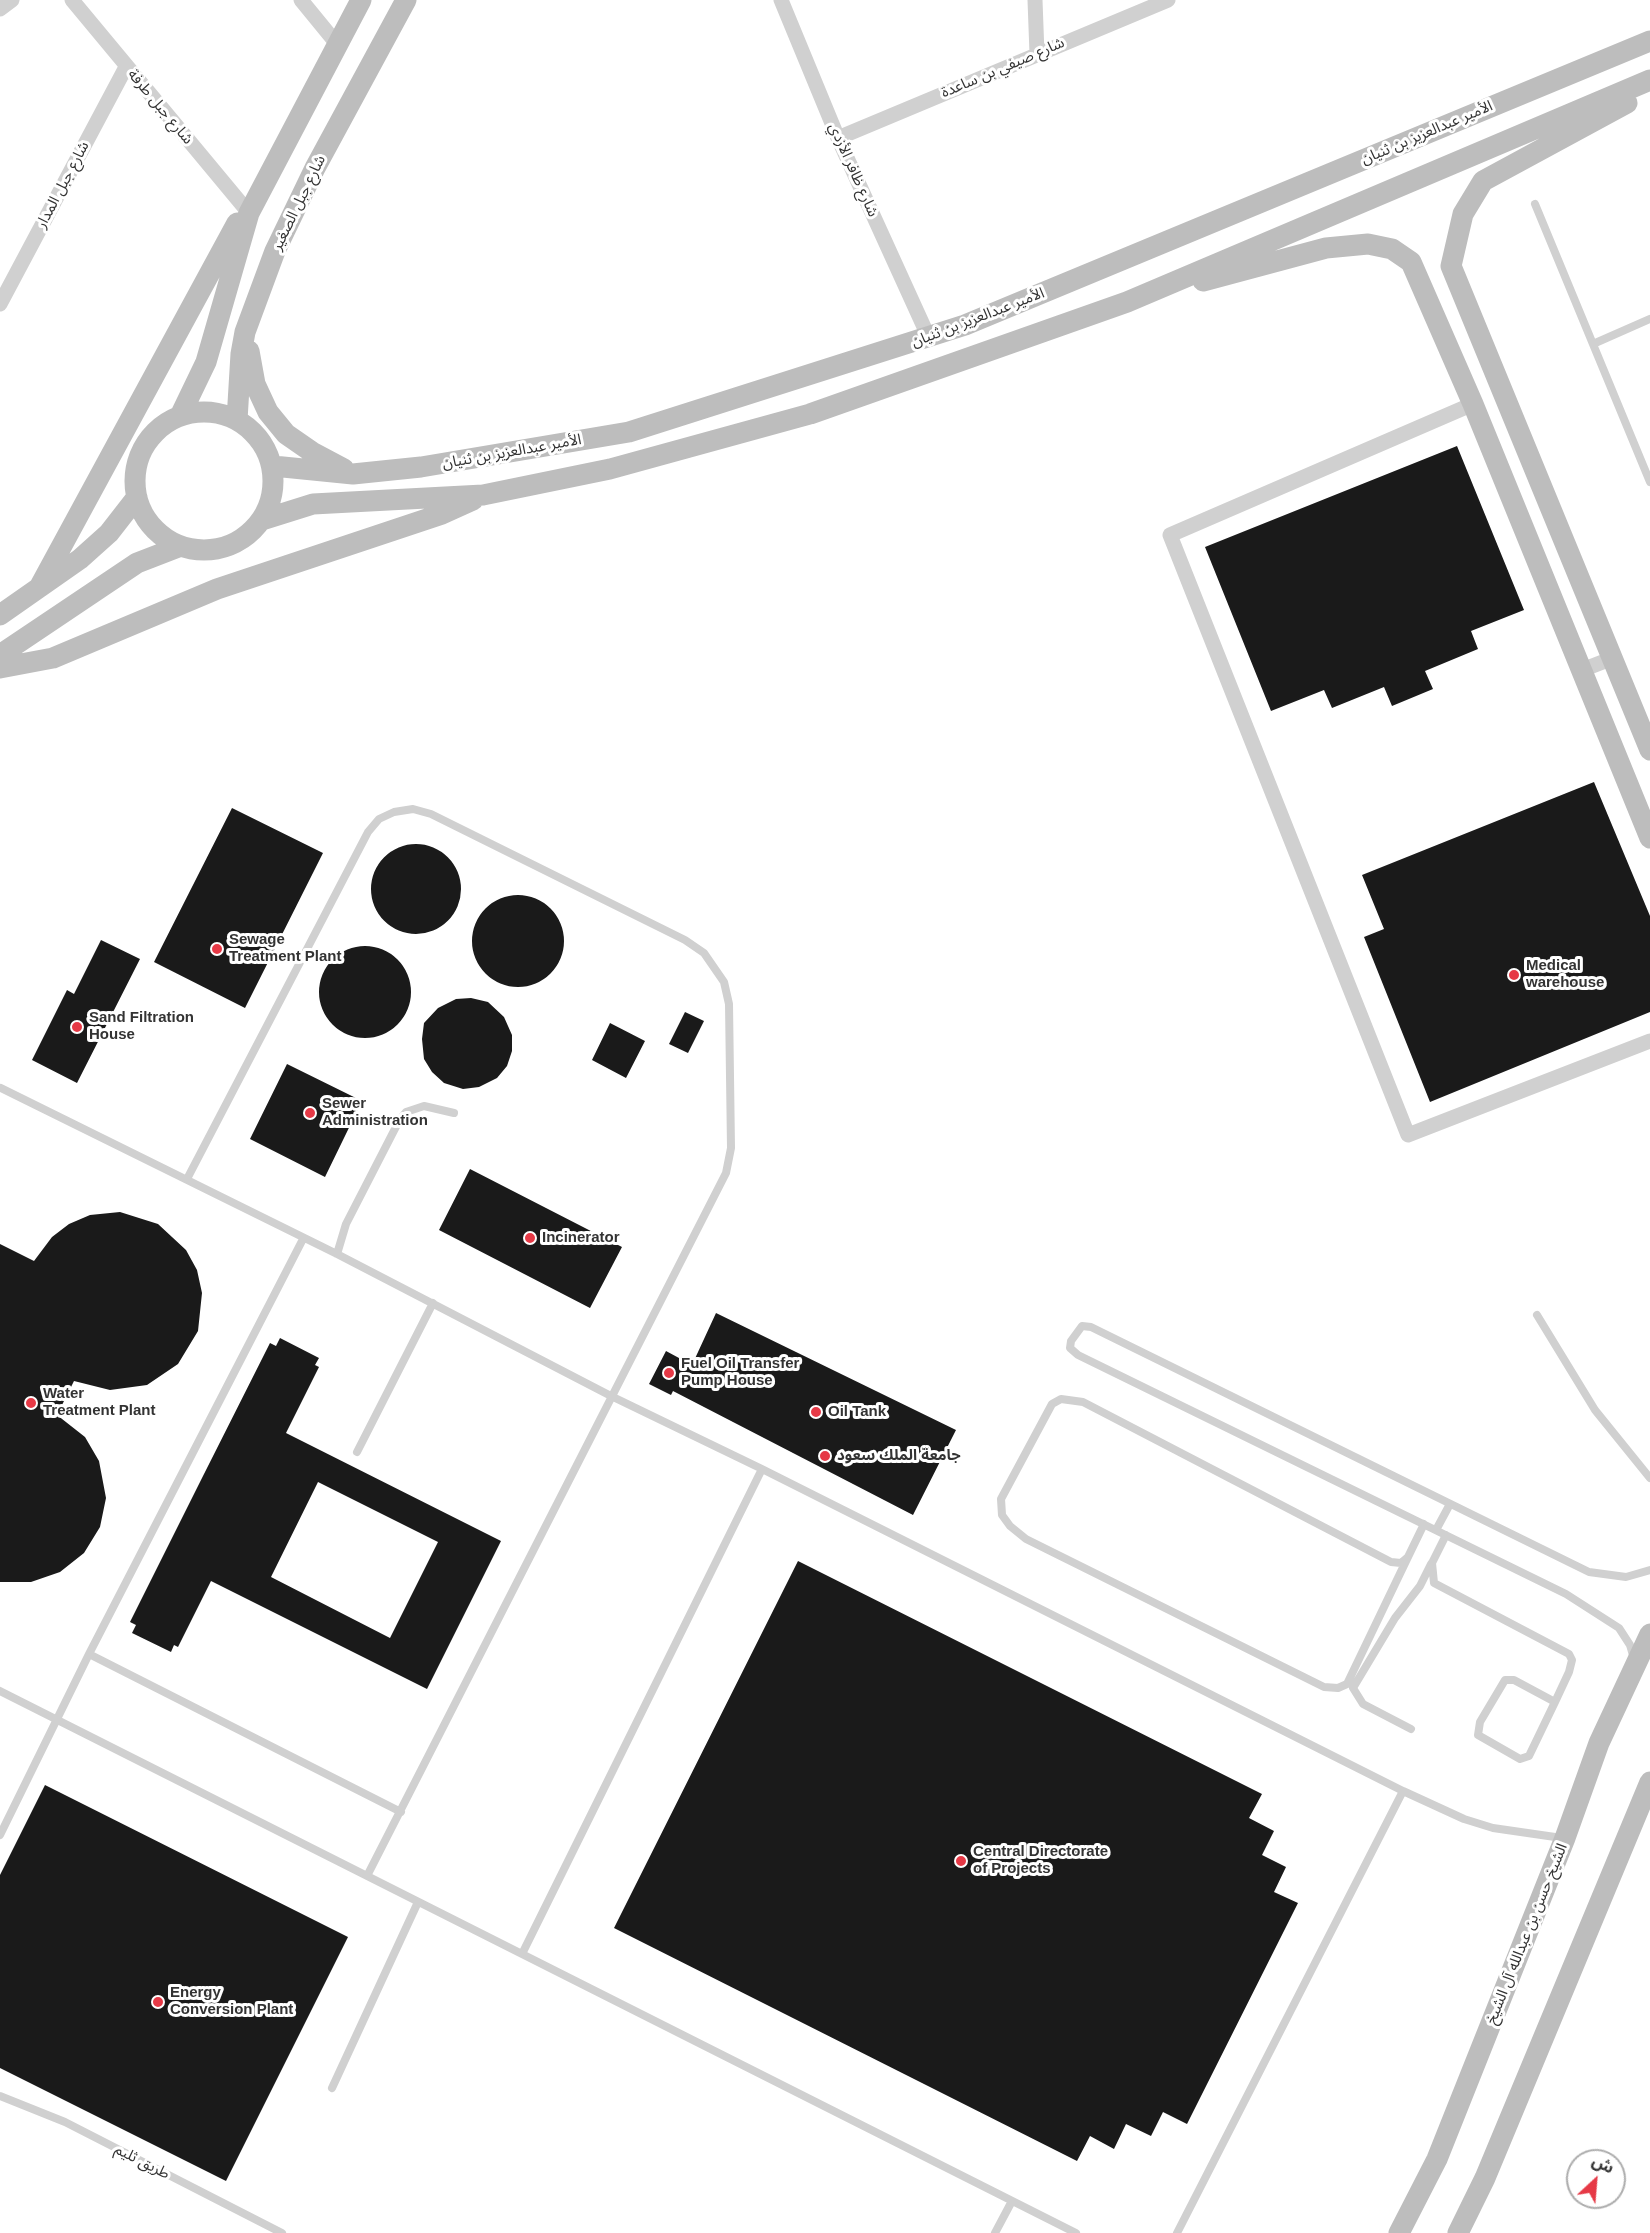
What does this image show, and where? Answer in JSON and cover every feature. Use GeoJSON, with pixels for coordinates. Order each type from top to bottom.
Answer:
{"type":"FeatureCollection","features":[{"type":"Feature","properties":{"kind":"street"},"geometry":{"type":"LineString","coordinates":[[0,9],[12,0]]}},
{"type":"Feature","properties":{"kind":"street","name":"شارع جبل طرفة"},"geometry":{"type":"LineString","coordinates":[[72,0],[249,213]]}},
{"type":"Feature","properties":{"kind":"street"},"geometry":{"type":"LineString","coordinates":[[301,0],[337,44]]}},
{"type":"Feature","properties":{"kind":"street"},"geometry":{"type":"LineString","coordinates":[[180,416],[206,362],[249,213],[361,0]]}},
{"type":"Feature","properties":{"kind":"street","name":"شارع جبل الصغير"},"geometry":{"type":"LineString","coordinates":[[237,420],[241,354],[245,332],[276,251],[315,168],[406,0]]}},
{"type":"Feature","properties":{"kind":"street","name":"شارع ظافر الأزدي"},"geometry":{"type":"LineString","coordinates":[[781,0],[838,138],[929,338]]}},
{"type":"Feature","properties":{"kind":"street"},"geometry":{"type":"LineString","coordinates":[[1035,0],[1037,54]]}},
{"type":"Feature","properties":{"kind":"street","name":"شارع صيفي بن ساعدة"},"geometry":{"type":"LineString","coordinates":[[838,138],[1168,0]]}},
{"type":"Feature","properties":{"kind":"street","name":"الأمير عبدالعزيز بن ثنيان"},"geometry":{"type":"LineString","coordinates":[[273,466],[353,474],[421,467],[629,432],[929,338],[1650,41]]}},
{"type":"Feature","properties":{"kind":"street","name":"شارع جبل المدار"},"geometry":{"type":"LineString","coordinates":[[0,304],[126,67]]}},
{"type":"Feature","properties":{"kind":"street"},"geometry":{"type":"LineString","coordinates":[[262,520],[313,504],[483,495],[610,469],[810,414],[1127,302],[1650,80]]}},
{"type":"Feature","properties":{"kind":"street"},"geometry":{"type":"LineString","coordinates":[[1650,90],[1483,181],[1463,214],[1451,266],[1650,750]]}},
{"type":"Feature","properties":{"kind":"street"},"geometry":{"type":"LineString","coordinates":[[40,586],[237,224],[249,213]]}},
{"type":"Feature","properties":{"kind":"street"},"geometry":{"type":"LineString","coordinates":[[1127,302],[1326,248],[1368,244],[1392,249],[1411,262],[1473,404],[1650,838]]}},
{"type":"Feature","properties":{"kind":"street"},"geometry":{"type":"LineString","coordinates":[[1434,315],[1465,301]]}},
{"type":"Feature","properties":{"kind":"street"},"geometry":{"type":"LineString","coordinates":[[245,332],[255,384],[268,412],[286,434],[312,453],[353,474]]}},
{"type":"Feature","properties":{"kind":"street"},"geometry":{"type":"LineString","coordinates":[[1473,404],[1170,535],[1408,1135],[1650,1041]]}},
{"type":"Feature","properties":{"kind":"street"},"geometry":{"type":"LineString","coordinates":[[209,412],[237,420],[260,439],[273,466],[273,494],[262,520],[240,541],[211,550],[181,546],[161,535],[146,518],[137,497],[135,472],[143,448],[159,429],[180,416],[209,412]]}},
{"type":"Feature","properties":{"kind":"street"},"geometry":{"type":"LineString","coordinates":[[0,668],[53,658],[217,589],[442,514],[483,495]]}},
{"type":"Feature","properties":{"kind":"street"},"geometry":{"type":"LineString","coordinates":[[3,613],[80,558],[109,533],[137,497]]}},
{"type":"Feature","properties":{"kind":"street"},"geometry":{"type":"LineString","coordinates":[[0,655],[137,563],[181,546]]}},
{"type":"Feature","properties":{"kind":"street"},"geometry":{"type":"LineString","coordinates":[[1582,670],[1613,658]]}},
{"type":"Feature","properties":{"kind":"street","name":"الشيخ حسن بن عبدالله آل الشيخ"},"geometry":{"type":"LineString","coordinates":[[1399,2233],[1437,2159],[1565,1838],[1599,1743],[1650,1634]]}},
{"type":"Feature","properties":{"kind":"street"},"geometry":{"type":"LineString","coordinates":[[1458,2233],[1485,2178],[1645,1803],[1650,1782]]}},
{"type":"Feature","properties":{"kind":"lane"},"geometry":{"type":"LineString","coordinates":[[1535,204],[1650,482]]}},
{"type":"Feature","properties":{"kind":"lane"},"geometry":{"type":"LineString","coordinates":[[1593,344],[1650,319]]}},
{"type":"Feature","properties":{"kind":"lane"},"geometry":{"type":"LineString","coordinates":[[187,1179],[368,832],[386,815],[413,809],[431,814],[685,940],[704,954],[720,973],[727,993],[730,1157],[726,1173],[367,1876]]}},
{"type":"Feature","properties":{"kind":"lane"},"geometry":{"type":"LineString","coordinates":[[1,1088],[337,1254],[611,1396],[762,1468],[1403,1791],[1474,1822],[1494,1828],[1565,1838]]}},
{"type":"Feature","properties":{"kind":"lane"},"geometry":{"type":"LineString","coordinates":[[337,1254],[346,1224],[400,1119],[415,1107],[424,1106],[453,1113]]}},
{"type":"Feature","properties":{"kind":"lane"},"geometry":{"type":"LineString","coordinates":[[0,1835],[89,1654],[303,1239]]}},
{"type":"Feature","properties":{"kind":"lane"},"geometry":{"type":"LineString","coordinates":[[357,1452],[433,1303]]}},
{"type":"Feature","properties":{"kind":"lane"},"geometry":{"type":"LineString","coordinates":[[1537,1315],[1595,1410],[1650,1478]]}},
{"type":"Feature","properties":{"kind":"lane"},"geometry":{"type":"LineString","coordinates":[[1635,1663],[1630,1645],[1619,1628],[1566,1594],[1078,1355],[1070,1348],[1071,1341],[1082,1326],[1091,1327],[1589,1572],[1626,1577],[1650,1570]]}},
{"type":"Feature","properties":{"kind":"lane"},"geometry":{"type":"LineString","coordinates":[[1408,1557],[1401,1563],[1390,1562],[1083,1402],[1061,1399],[1052,1404],[1001,1499],[1002,1515],[1010,1526],[1026,1539],[1324,1687],[1338,1688],[1347,1684],[1424,1524]]}},
{"type":"Feature","properties":{"kind":"lane"},"geometry":{"type":"LineString","coordinates":[[522,1954],[762,1468]]}},
{"type":"Feature","properties":{"kind":"lane"},"geometry":{"type":"LineString","coordinates":[[1436,1530],[1450,1504]]}},
{"type":"Feature","properties":{"kind":"lane"},"geometry":{"type":"LineString","coordinates":[[1411,1729],[1364,1704],[1353,1688],[1395,1618],[1420,1586],[1446,1535]]}},
{"type":"Feature","properties":{"kind":"lane"},"geometry":{"type":"LineString","coordinates":[[1432,1563],[1434,1583],[1569,1654],[1572,1660],[1569,1672],[1555,1702],[1529,1756],[1520,1759],[1478,1735],[1480,1722],[1505,1680],[1514,1680],[1555,1702]]}},
{"type":"Feature","properties":{"kind":"lane"},"geometry":{"type":"LineString","coordinates":[[89,1654],[401,1812]]}},
{"type":"Feature","properties":{"kind":"lane"},"geometry":{"type":"LineString","coordinates":[[0,1691],[1076,2233]]}},
{"type":"Feature","properties":{"kind":"lane"},"geometry":{"type":"LineString","coordinates":[[1177,2233],[1403,1791]]}},
{"type":"Feature","properties":{"kind":"lane"},"geometry":{"type":"LineString","coordinates":[[332,2088],[418,1902]]}},
{"type":"Feature","properties":{"kind":"lane","name":"طريق ثليم"},"geometry":{"type":"LineString","coordinates":[[0,2096],[65,2122],[282,2233]]}},
{"type":"Feature","properties":{"kind":"lane"},"geometry":{"type":"LineString","coordinates":[[995,2233],[1012,2201]]}},
{"type":"Feature","properties":{"kind":"building"},"geometry":{"type":"Polygon","coordinates":[[[1457,446],[1524,610],[1471,631],[1478,649],[1425,671],[1433,689],[1392,706],[1384,687],[1332,708],[1324,690],[1271,711],[1205,547],[1457,446]]]}},
{"type":"Feature","properties":{"kind":"building","name":"Medical warehouse"},"geometry":{"type":"Polygon","coordinates":[[[1594,782],[1650,916],[1650,1012],[1430,1102],[1364,937],[1384,929],[1362,875],[1594,782]]]}},
{"type":"Feature","properties":{"kind":"building"},"geometry":{"type":"Polygon","coordinates":[[[232,808],[323,853],[245,1008],[154,962],[232,808]]]}},
{"type":"Feature","properties":{"kind":"building","name":"Sewage Treatment Plant"},"geometry":{"type":"Polygon","coordinates":[[[407,844],[425,844],[441,851],[454,864],[461,880],[461,898],[454,914],[441,927],[425,934],[407,934],[391,927],[378,914],[371,898],[371,880],[378,864],[391,851],[407,844]]]}},
{"type":"Feature","properties":{"kind":"building"},"geometry":{"type":"Polygon","coordinates":[[[518,895],[535,899],[550,909],[560,924],[564,941],[560,958],[550,973],[535,983],[518,987],[501,983],[486,973],[476,958],[472,941],[476,924],[486,909],[501,899],[518,895]]]}},
{"type":"Feature","properties":{"kind":"building","name":"Sand Filtration House"},"geometry":{"type":"Polygon","coordinates":[[[101,940],[140,959],[77,1083],[32,1060],[67,990],[74,994],[101,940]]]}},
{"type":"Feature","properties":{"kind":"building","name":"Sewage Treatment Plant"},"geometry":{"type":"Polygon","coordinates":[[[365,946],[382,950],[397,960],[407,975],[411,992],[407,1009],[397,1024],[382,1034],[365,1038],[348,1034],[333,1024],[323,1009],[319,992],[323,975],[333,960],[348,950],[365,946]]]}},
{"type":"Feature","properties":{"kind":"building"},"geometry":{"type":"Polygon","coordinates":[[[471,998],[488,1002],[504,1017],[512,1035],[512,1051],[507,1066],[497,1078],[479,1087],[463,1089],[444,1083],[432,1072],[424,1059],[422,1039],[424,1023],[438,1008],[456,999],[471,998]]]}},
{"type":"Feature","properties":{"kind":"building"},"geometry":{"type":"Polygon","coordinates":[[[685,1012],[704,1021],[688,1053],[669,1044],[685,1012]]]}},
{"type":"Feature","properties":{"kind":"building"},"geometry":{"type":"Polygon","coordinates":[[[610,1023],[645,1041],[626,1078],[592,1060],[610,1023]]]}},
{"type":"Feature","properties":{"kind":"building","name":"Sewer Administration"},"geometry":{"type":"Polygon","coordinates":[[[287,1064],[362,1101],[325,1177],[250,1139],[287,1064]]]}},
{"type":"Feature","properties":{"kind":"building","name":"Incinerator"},"geometry":{"type":"Polygon","coordinates":[[[470,1169],[622,1247],[590,1308],[439,1230],[470,1169]]]}},
{"type":"Feature","properties":{"kind":"building","name":"Water Treatment Plant"},"geometry":{"type":"Polygon","coordinates":[[[120,1212],[158,1224],[186,1250],[197,1270],[202,1293],[198,1331],[178,1364],[147,1385],[110,1390],[74,1381],[57,1415],[85,1437],[99,1461],[106,1498],[100,1527],[84,1553],[60,1572],[31,1582],[0,1582],[0,1244],[34,1261],[52,1237],[69,1224],[90,1215],[120,1212]]]}},
{"type":"Feature","properties":{"kind":"building","name":"Oil Tank"},"geometry":{"type":"Polygon","coordinates":[[[716,1313],[956,1430],[913,1515],[673,1391],[671,1395],[649,1384],[666,1351],[692,1365],[716,1313]]]}},
{"type":"Feature","properties":{"kind":"building"},"geometry":{"type":"Polygon","coordinates":[[[280,1338],[319,1358],[315,1365],[319,1367],[286,1433],[501,1541],[427,1689],[211,1581],[178,1647],[174,1645],[171,1652],[132,1633],[136,1625],[130,1622],[204,1474],[270,1343],[276,1346],[280,1338]],[[318,1482],[271,1577],[390,1638],[438,1542],[318,1482]]]}},
{"type":"Feature","properties":{"kind":"building","name":"Central Directorate of Projects"},"geometry":{"type":"Polygon","coordinates":[[[798,1561],[1262,1794],[1249,1818],[1274,1831],[1262,1855],[1286,1867],[1274,1892],[1298,1903],[1187,2124],[1163,2112],[1151,2136],[1126,2124],[1114,2149],[1090,2136],[1077,2161],[614,1928],[798,1561]]]}},
{"type":"Feature","properties":{"kind":"building","name":"Energy Conversion Plant"},"geometry":{"type":"Polygon","coordinates":[[[45,1785],[348,1937],[226,2181],[0,2068],[0,1875],[45,1785]]]}},
{"type":"Feature","properties":{"kind":"place","name":"Sewage Treatment Plant"},"geometry":{"type":"Point","coordinates":[217,949]}},
{"type":"Feature","properties":{"kind":"place","name":"Medical warehouse"},"geometry":{"type":"Point","coordinates":[1514,975]}},
{"type":"Feature","properties":{"kind":"place","name":"Sand Filtration House"},"geometry":{"type":"Point","coordinates":[77,1027]}},
{"type":"Feature","properties":{"kind":"place","name":"Sewer Administration"},"geometry":{"type":"Point","coordinates":[310,1113]}},
{"type":"Feature","properties":{"kind":"place","name":"Incinerator"},"geometry":{"type":"Point","coordinates":[530,1238]}},
{"type":"Feature","properties":{"kind":"place","name":"Fuel Oil Transfer Pump House"},"geometry":{"type":"Point","coordinates":[669,1373]}},
{"type":"Feature","properties":{"kind":"place","name":"Water Treatment Plant"},"geometry":{"type":"Point","coordinates":[31,1403]}},
{"type":"Feature","properties":{"kind":"place","name":"Oil Tank"},"geometry":{"type":"Point","coordinates":[816,1412]}},
{"type":"Feature","properties":{"kind":"place","name":"جامعة الملك سعود"},"geometry":{"type":"Point","coordinates":[825,1456]}},
{"type":"Feature","properties":{"kind":"place","name":"Central Directorate of Projects"},"geometry":{"type":"Point","coordinates":[961,1861]}},
{"type":"Feature","properties":{"kind":"place","name":"Energy Conversion Plant"},"geometry":{"type":"Point","coordinates":[158,2002]}}]}
